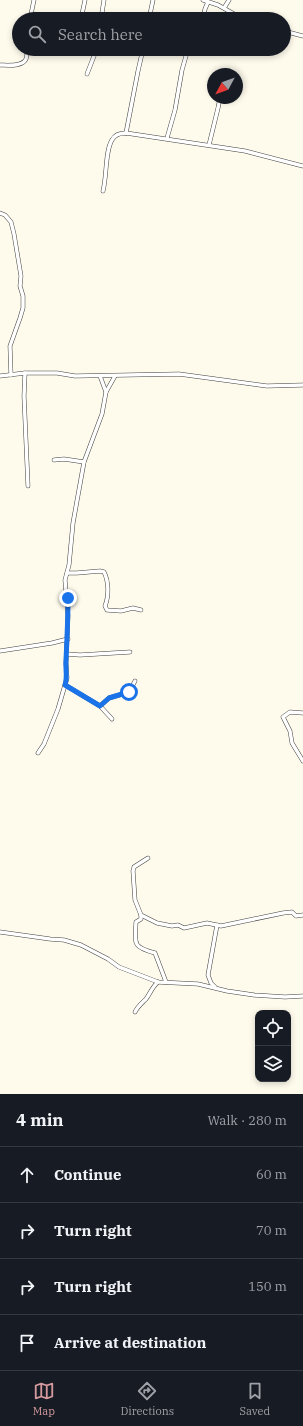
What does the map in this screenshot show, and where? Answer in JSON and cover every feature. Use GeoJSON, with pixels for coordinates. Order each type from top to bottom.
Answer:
{"type":"FeatureCollection","features":[{"type":"Feature","properties":{"kind":"street"},"geometry":{"type":"LineString","coordinates":[[31,12],[34,0]]}},
{"type":"Feature","properties":{"kind":"street"},"geometry":{"type":"LineString","coordinates":[[82,12],[85,0]]}},
{"type":"Feature","properties":{"kind":"street"},"geometry":{"type":"LineString","coordinates":[[103,12],[104,0]]}},
{"type":"Feature","properties":{"kind":"street"},"geometry":{"type":"LineString","coordinates":[[151,12],[153,0]]}},
{"type":"Feature","properties":{"kind":"street"},"geometry":{"type":"LineString","coordinates":[[203,0],[231,12]]}},
{"type":"Feature","properties":{"kind":"street"},"geometry":{"type":"LineString","coordinates":[[224,8],[229,0]]}},
{"type":"Feature","properties":{"kind":"street"},"geometry":{"type":"LineString","coordinates":[[204,12],[208,2]]}},
{"type":"Feature","properties":{"kind":"street"},"geometry":{"type":"LineString","coordinates":[[291,33],[303,36]]}},
{"type":"Feature","properties":{"kind":"street"},"geometry":{"type":"LineString","coordinates":[[0,65],[15,65],[23,63],[26,60],[26,56]]}},
{"type":"Feature","properties":{"kind":"street"},"geometry":{"type":"LineString","coordinates":[[87,74],[94,56]]}},
{"type":"Feature","properties":{"kind":"street"},"geometry":{"type":"LineString","coordinates":[[126,133],[141,56]]}},
{"type":"Feature","properties":{"kind":"street"},"geometry":{"type":"LineString","coordinates":[[167,138],[175,110],[186,56]]}},
{"type":"Feature","properties":{"kind":"street"},"geometry":{"type":"LineString","coordinates":[[209,145],[219,104]]}},
{"type":"Feature","properties":{"kind":"street"},"geometry":{"type":"LineString","coordinates":[[103,191],[106,182],[108,151],[112,139],[118,134],[126,133],[167,138],[245,151],[303,166]]}},
{"type":"Feature","properties":{"kind":"street"},"geometry":{"type":"LineString","coordinates":[[0,213],[5,215],[11,222],[21,276],[20,286],[23,296],[23,308],[10,346],[11,375]]}},
{"type":"Feature","properties":{"kind":"street"},"geometry":{"type":"LineString","coordinates":[[0,376],[57,373],[75,376],[179,374],[267,386],[303,385]]}},
{"type":"Feature","properties":{"kind":"street"},"geometry":{"type":"LineString","coordinates":[[25,374],[24,396],[28,486]]}},
{"type":"Feature","properties":{"kind":"street"},"geometry":{"type":"LineString","coordinates":[[100,376],[106,392]]}},
{"type":"Feature","properties":{"kind":"street"},"geometry":{"type":"LineString","coordinates":[[38,753],[44,744],[58,709],[67,678],[68,598],[65,580],[69,565],[73,523],[84,462],[102,414],[106,392],[115,376]]}},
{"type":"Feature","properties":{"kind":"street"},"geometry":{"type":"LineString","coordinates":[[54,460],[64,459],[84,462]]}},
{"type":"Feature","properties":{"kind":"street"},"geometry":{"type":"LineString","coordinates":[[67,573],[104,572],[106,576],[108,594],[107,610],[118,612],[133,608],[141,610]]}},
{"type":"Feature","properties":{"kind":"street"},"geometry":{"type":"LineString","coordinates":[[0,651],[68,639]]}},
{"type":"Feature","properties":{"kind":"street"},"geometry":{"type":"LineString","coordinates":[[67,654],[80,655],[130,652]]}},
{"type":"Feature","properties":{"kind":"street"},"geometry":{"type":"LineString","coordinates":[[100,706],[109,698],[129,692],[135,681]]}},
{"type":"Feature","properties":{"kind":"street"},"geometry":{"type":"LineString","coordinates":[[65,685],[100,706],[112,719]]}},
{"type":"Feature","properties":{"kind":"street"},"geometry":{"type":"LineString","coordinates":[[303,713],[290,712],[283,717],[290,731],[292,743],[303,761]]}},
{"type":"Feature","properties":{"kind":"street"},"geometry":{"type":"LineString","coordinates":[[148,858],[134,867],[134,900],[141,915],[157,923],[184,928],[207,923],[221,926],[283,913],[292,912],[296,916],[303,915]]}},
{"type":"Feature","properties":{"kind":"street"},"geometry":{"type":"LineString","coordinates":[[141,915],[141,919],[136,922],[136,945],[142,950],[155,954],[166,982]]}},
{"type":"Feature","properties":{"kind":"street"},"geometry":{"type":"LineString","coordinates":[[215,988],[208,976],[217,925]]}},
{"type":"Feature","properties":{"kind":"street"},"geometry":{"type":"LineString","coordinates":[[0,932],[50,940],[64,940],[81,944],[119,967],[158,982],[198,984],[227,992],[254,995],[285,997],[303,996]]}},
{"type":"Feature","properties":{"kind":"street"},"geometry":{"type":"LineString","coordinates":[[135,1012],[138,1006],[148,996],[155,984],[158,982]]}},
{"type":"Feature","properties":{"kind":"route"},"geometry":{"type":"LineString","coordinates":[[68,598],[67,678],[65,685],[100,706],[115,695],[129,692]]}}]}
